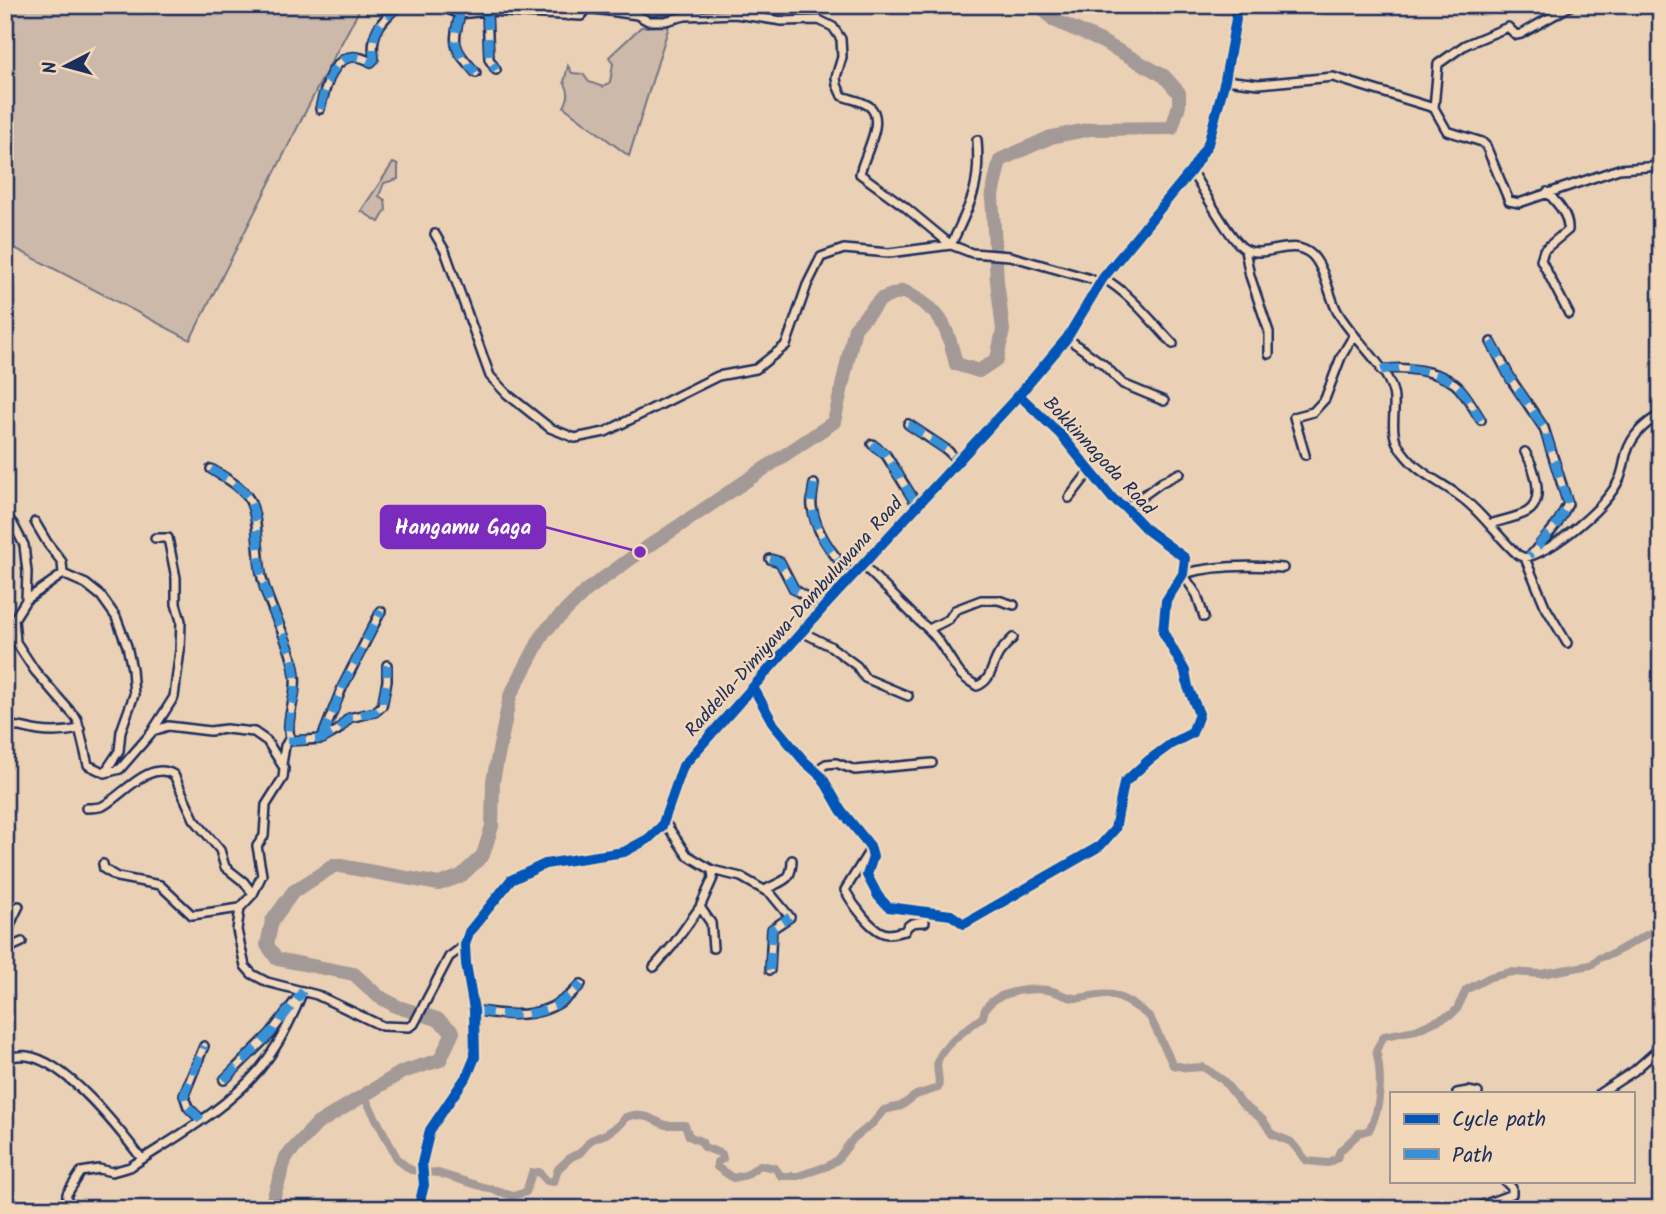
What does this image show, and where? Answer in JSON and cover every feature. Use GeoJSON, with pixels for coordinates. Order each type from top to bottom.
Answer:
{"type":"FeatureCollection","features":[{"type":"Feature","properties":{"kind":"street"},"geometry":{"type":"LineString","coordinates":[[320,109],[330,73],[337,65],[352,57],[371,62],[374,59],[372,45],[381,21],[399,5]]}},
{"type":"Feature","properties":{"kind":"street"},"geometry":{"type":"LineString","coordinates":[[436,5],[460,14],[487,11],[581,16],[588,9],[637,16],[648,21],[735,14],[782,21],[819,20],[834,27],[841,39],[842,57],[836,77],[842,96],[870,107],[876,117],[874,134],[860,174],[951,245],[972,253],[1010,256],[1116,286],[1172,344]]}},
{"type":"Feature","properties":{"kind":"street"},"geometry":{"type":"LineString","coordinates":[[560,5],[568,16]]}},
{"type":"Feature","properties":{"kind":"street","name":"Raddella-Dimiyawa-Dambuluwana Road"},"geometry":{"type":"LineString","coordinates":[[465,945],[475,923],[511,880],[545,864],[624,852],[648,839],[662,826],[682,766],[916,505],[1019,395],[1067,338],[1101,281],[1191,171],[1208,144],[1236,19],[1234,5]]}},
{"type":"Feature","properties":{"kind":"street"},"geometry":{"type":"LineString","coordinates":[[1572,5],[1521,34],[1517,35],[1508,27],[1465,45],[1438,64],[1433,108],[1447,131],[1482,142],[1486,146],[1509,201],[1519,203],[1619,169],[1661,166]]}},
{"type":"Feature","properties":{"kind":"street"},"geometry":{"type":"LineString","coordinates":[[487,11],[489,59],[496,70]]}},
{"type":"Feature","properties":{"kind":"street"},"geometry":{"type":"LineString","coordinates":[[460,14],[454,42],[459,54],[476,73]]}},
{"type":"Feature","properties":{"kind":"street"},"geometry":{"type":"LineString","coordinates":[[1224,79],[1259,84],[1333,77],[1433,108]]}},
{"type":"Feature","properties":{"kind":"street"},"geometry":{"type":"LineString","coordinates":[[951,245],[975,193],[979,164],[977,140]]}},
{"type":"Feature","properties":{"kind":"street"},"geometry":{"type":"LineString","coordinates":[[1191,171],[1230,233],[1245,250],[1250,276],[1269,332],[1269,354]]}},
{"type":"Feature","properties":{"kind":"street"},"geometry":{"type":"LineString","coordinates":[[1548,192],[1563,211],[1569,225],[1568,230],[1544,250],[1541,260],[1570,314]]}},
{"type":"Feature","properties":{"kind":"street"},"geometry":{"type":"LineString","coordinates":[[435,234],[445,251],[490,376],[507,394],[550,429],[575,438],[605,432],[718,376],[756,369],[786,345],[807,285],[821,257],[844,249],[889,253],[951,245]]}},
{"type":"Feature","properties":{"kind":"street"},"geometry":{"type":"LineString","coordinates":[[1245,250],[1260,252],[1285,247],[1301,250],[1312,256],[1331,292],[1336,308],[1393,391],[1396,441],[1413,466],[1466,501],[1518,555],[1527,557],[1567,534],[1607,500],[1621,477],[1634,435],[1661,414]]}},
{"type":"Feature","properties":{"kind":"street"},"geometry":{"type":"LineString","coordinates":[[1305,455],[1293,417],[1313,412],[1325,399],[1341,356],[1354,335]]}},
{"type":"Feature","properties":{"kind":"street"},"geometry":{"type":"LineString","coordinates":[[1067,338],[1103,364],[1123,384],[1164,401]]}},
{"type":"Feature","properties":{"kind":"street"},"geometry":{"type":"LineString","coordinates":[[1491,342],[1512,381],[1544,428],[1568,504],[1557,524],[1527,557]]}},
{"type":"Feature","properties":{"kind":"street"},"geometry":{"type":"LineString","coordinates":[[1381,370],[1398,367],[1432,374],[1454,383],[1481,420]]}},
{"type":"Feature","properties":{"kind":"street","name":"Bokkinnagoda Road"},"geometry":{"type":"LineString","coordinates":[[1019,395],[1061,435],[1113,499],[1126,508],[1147,530],[1185,558],[1183,574]]}},
{"type":"Feature","properties":{"kind":"street"},"geometry":{"type":"LineString","coordinates":[[908,424],[947,450],[958,462]]}},
{"type":"Feature","properties":{"kind":"street"},"geometry":{"type":"LineString","coordinates":[[872,444],[886,455],[916,505]]}},
{"type":"Feature","properties":{"kind":"street"},"geometry":{"type":"LineString","coordinates":[[1490,524],[1527,512],[1534,506],[1535,468],[1525,452]]}},
{"type":"Feature","properties":{"kind":"street"},"geometry":{"type":"LineString","coordinates":[[211,469],[228,479],[249,499],[254,517],[261,575],[278,618],[295,676],[287,729],[288,741],[282,765]]}},
{"type":"Feature","properties":{"kind":"street"},"geometry":{"type":"LineString","coordinates":[[1069,498],[1089,472]]}},
{"type":"Feature","properties":{"kind":"street"},"geometry":{"type":"LineString","coordinates":[[1126,508],[1162,482],[1180,473]]}},
{"type":"Feature","properties":{"kind":"street"},"geometry":{"type":"LineString","coordinates":[[814,484],[812,508],[823,537],[835,558],[853,576]]}},
{"type":"Feature","properties":{"kind":"street"},"geometry":{"type":"LineString","coordinates":[[5,515],[24,545],[26,600]]}},
{"type":"Feature","properties":{"kind":"street"},"geometry":{"type":"LineString","coordinates":[[35,522],[62,562],[63,574]]}},
{"type":"Feature","properties":{"kind":"street"},"geometry":{"type":"LineString","coordinates":[[63,574],[26,600],[14,620],[16,642],[35,671],[77,719],[88,765],[105,773],[120,769],[153,731],[174,697],[181,621],[176,604],[176,578],[168,538],[155,538]]}},
{"type":"Feature","properties":{"kind":"street"},"geometry":{"type":"LineString","coordinates":[[1527,557],[1545,606],[1567,643]]}},
{"type":"Feature","properties":{"kind":"street"},"geometry":{"type":"LineString","coordinates":[[771,559],[780,562],[794,589],[823,608]]}},
{"type":"Feature","properties":{"kind":"street"},"geometry":{"type":"LineString","coordinates":[[863,565],[929,629],[960,674],[977,686],[989,678],[999,653],[1013,638]]}},
{"type":"Feature","properties":{"kind":"street"},"geometry":{"type":"LineString","coordinates":[[753,687],[774,725],[804,761],[822,777],[841,810],[870,846],[873,856],[867,875],[878,896],[888,906],[951,915],[964,924],[1100,846],[1115,829],[1124,783],[1160,752],[1192,733],[1199,714],[1188,687],[1185,671],[1163,632],[1166,601],[1183,574],[1200,569],[1248,565],[1283,568]]}},
{"type":"Feature","properties":{"kind":"street"},"geometry":{"type":"LineString","coordinates":[[63,574],[86,584],[101,596],[116,617],[132,669],[134,695],[121,731],[119,751],[105,773]]}},
{"type":"Feature","properties":{"kind":"street"},"geometry":{"type":"LineString","coordinates":[[1183,574],[1197,595],[1204,617]]}},
{"type":"Feature","properties":{"kind":"street"},"geometry":{"type":"LineString","coordinates":[[929,629],[949,620],[955,610],[981,600],[998,600],[1014,605]]}},
{"type":"Feature","properties":{"kind":"street"},"geometry":{"type":"LineString","coordinates":[[322,738],[342,688],[381,611]]}},
{"type":"Feature","properties":{"kind":"street"},"geometry":{"type":"LineString","coordinates":[[802,632],[830,646],[856,666],[865,678],[908,696]]}},
{"type":"Feature","properties":{"kind":"street"},"geometry":{"type":"LineString","coordinates":[[288,741],[322,738],[338,730],[349,718],[375,712],[382,706],[387,665]]}},
{"type":"Feature","properties":{"kind":"street"},"geometry":{"type":"LineString","coordinates":[[6,726],[21,725],[35,730],[61,733],[80,729]]}},
{"type":"Feature","properties":{"kind":"street"},"geometry":{"type":"LineString","coordinates":[[153,731],[168,726],[254,732],[267,741],[284,768],[283,778],[266,805],[264,836],[257,846],[262,876],[253,894],[240,908],[237,930],[245,966],[252,974],[267,982],[317,995],[383,1026],[409,1027],[414,1024],[449,957],[465,945]]}},
{"type":"Feature","properties":{"kind":"street"},"geometry":{"type":"LineString","coordinates":[[815,771],[826,764],[836,763],[855,770],[932,763]]}},
{"type":"Feature","properties":{"kind":"street"},"geometry":{"type":"LineString","coordinates":[[86,808],[101,807],[141,778],[168,771],[174,775],[194,819],[220,850],[225,867],[253,894]]}},
{"type":"Feature","properties":{"kind":"street"},"geometry":{"type":"LineString","coordinates":[[664,821],[687,855],[712,870],[741,877],[765,890],[790,917],[772,929],[770,970]]}},
{"type":"Feature","properties":{"kind":"street"},"geometry":{"type":"LineString","coordinates":[[870,846],[869,854],[845,890],[852,903],[874,928],[886,934],[905,931],[915,922],[925,922]]}},
{"type":"Feature","properties":{"kind":"street"},"geometry":{"type":"LineString","coordinates":[[765,890],[787,879],[792,860]]}},
{"type":"Feature","properties":{"kind":"street"},"geometry":{"type":"LineString","coordinates":[[103,864],[104,869],[117,877],[160,885],[192,915],[206,914],[223,908],[240,908]]}},
{"type":"Feature","properties":{"kind":"street"},"geometry":{"type":"LineString","coordinates":[[654,967],[700,906],[713,878],[712,870]]}},
{"type":"Feature","properties":{"kind":"street"},"geometry":{"type":"LineString","coordinates":[[5,910],[19,905],[9,928],[8,939],[11,947],[22,942]]}},
{"type":"Feature","properties":{"kind":"street"},"geometry":{"type":"LineString","coordinates":[[700,906],[711,923],[713,948]]}},
{"type":"Feature","properties":{"kind":"street"},"geometry":{"type":"LineString","coordinates":[[418,1209],[424,1185],[422,1163],[430,1130],[468,1074],[475,1057],[474,1010],[465,945]]}},
{"type":"Feature","properties":{"kind":"street"},"geometry":{"type":"LineString","coordinates":[[474,1010],[509,1015],[547,1011],[572,994],[581,984]]}},
{"type":"Feature","properties":{"kind":"street"},"geometry":{"type":"LineString","coordinates":[[224,1080],[270,1034],[303,991]]}},
{"type":"Feature","properties":{"kind":"street"},"geometry":{"type":"LineString","coordinates":[[66,1209],[67,1194],[80,1172],[99,1169],[111,1172],[130,1167],[233,1096],[259,1069],[291,1021],[303,991]]}},
{"type":"Feature","properties":{"kind":"street"},"geometry":{"type":"LineString","coordinates":[[201,1120],[188,1107],[184,1095],[204,1046]]}},
{"type":"Feature","properties":{"kind":"street"},"geometry":{"type":"LineString","coordinates":[[1602,1092],[1634,1071],[1661,1046]]}},
{"type":"Feature","properties":{"kind":"street"},"geometry":{"type":"LineString","coordinates":[[5,1058],[29,1056],[55,1068],[104,1111],[142,1159]]}},
{"type":"Feature","properties":{"kind":"street"},"geometry":{"type":"LineString","coordinates":[[1472,1209],[1512,1194],[1512,1188],[1506,1182]]}},
{"type":"Feature","properties":{"kind":"shaded area"},"geometry":{"type":"Polygon","coordinates":[[[5,5],[362,5],[190,340],[5,243],[5,5]]]}},
{"type":"Feature","properties":{"kind":"shaded area"},"geometry":{"type":"Polygon","coordinates":[[[669,26],[629,156],[564,107],[568,94],[564,82],[568,66],[572,73],[583,74],[589,82],[603,87],[610,82],[613,64],[609,57],[641,27],[669,26]]]}},
{"type":"Feature","properties":{"kind":"shaded area"},"geometry":{"type":"Polygon","coordinates":[[[393,163],[398,165],[398,179],[384,183],[379,196],[385,200],[386,210],[379,222],[361,211],[393,163]]]}},
{"type":"Feature","properties":{"kind":"waterway"},"geometry":{"type":"LineString","coordinates":[[270,1209],[286,1157],[317,1124],[402,1072],[440,1060],[453,1032],[437,1019],[398,1007],[378,996],[354,974],[277,959],[267,945],[272,921],[293,892],[335,865],[439,884],[461,876],[483,855],[492,826],[493,781],[510,696],[544,632],[587,590],[834,422],[855,328],[881,299],[903,291],[926,305],[945,328],[956,364],[979,371],[997,359],[1003,330],[992,195],[1000,160],[1051,137],[1091,129],[1172,128],[1179,105],[1179,93],[1164,76],[1101,41],[1054,20],[1039,5]]}},
{"type":"Feature","properties":{"kind":"waterway"},"geometry":{"type":"LineString","coordinates":[[364,1096],[398,1160],[411,1170],[438,1173],[513,1196],[526,1192],[532,1173],[539,1172],[547,1181],[554,1182],[558,1169],[580,1153],[591,1140],[606,1134],[626,1117],[634,1115],[648,1117],[665,1125],[685,1125],[689,1136],[702,1142],[704,1147],[722,1154],[723,1159],[717,1162],[717,1167],[733,1178],[746,1175],[760,1165],[775,1168],[781,1176],[798,1176],[828,1166],[837,1160],[853,1139],[884,1110],[901,1106],[916,1095],[938,1088],[937,1063],[941,1054],[958,1036],[983,1017],[991,1002],[1009,993],[1039,989],[1074,998],[1112,995],[1132,1004],[1150,1017],[1173,1065],[1203,1067],[1223,1080],[1242,1104],[1263,1120],[1272,1134],[1291,1142],[1307,1161],[1328,1163],[1337,1158],[1340,1151],[1359,1133],[1369,1130],[1373,1121],[1380,1091],[1376,1050],[1384,1036],[1416,1030],[1452,1014],[1466,990],[1490,977],[1511,972],[1541,974],[1591,965],[1599,958],[1612,954],[1661,927]]}},
{"type":"Feature","properties":{"kind":"marked path"},"geometry":{"type":"LineString","coordinates":[[320,109],[334,69],[349,58],[359,57],[371,62],[374,59],[375,35],[399,5]]}},
{"type":"Feature","properties":{"kind":"marked path"},"geometry":{"type":"LineString","coordinates":[[487,11],[489,59],[496,70]]}},
{"type":"Feature","properties":{"kind":"marked path"},"geometry":{"type":"LineString","coordinates":[[460,14],[456,46],[476,73]]}},
{"type":"Feature","properties":{"kind":"marked path"},"geometry":{"type":"LineString","coordinates":[[1491,342],[1512,381],[1544,428],[1568,504],[1557,524],[1529,556]]}},
{"type":"Feature","properties":{"kind":"marked path"},"geometry":{"type":"LineString","coordinates":[[1381,370],[1419,370],[1439,375],[1463,392],[1481,420]]}},
{"type":"Feature","properties":{"kind":"marked path"},"geometry":{"type":"LineString","coordinates":[[908,424],[947,450],[959,462]]}},
{"type":"Feature","properties":{"kind":"marked path"},"geometry":{"type":"LineString","coordinates":[[872,444],[886,455],[917,505]]}},
{"type":"Feature","properties":{"kind":"marked path"},"geometry":{"type":"LineString","coordinates":[[211,469],[242,490],[252,507],[264,586],[293,662],[295,691],[289,722],[290,738]]}},
{"type":"Feature","properties":{"kind":"marked path"},"geometry":{"type":"LineString","coordinates":[[814,484],[812,504],[818,527],[833,554],[853,576]]}},
{"type":"Feature","properties":{"kind":"marked path"},"geometry":{"type":"LineString","coordinates":[[770,559],[780,562],[794,589],[823,608]]}},
{"type":"Feature","properties":{"kind":"marked path"},"geometry":{"type":"LineString","coordinates":[[322,739],[342,688],[381,611]]}},
{"type":"Feature","properties":{"kind":"marked path"},"geometry":{"type":"LineString","coordinates":[[288,741],[322,739],[338,730],[349,718],[375,712],[382,706],[387,665]]}},
{"type":"Feature","properties":{"kind":"marked path"},"geometry":{"type":"LineString","coordinates":[[770,970],[772,929],[790,917]]}},
{"type":"Feature","properties":{"kind":"marked path"},"geometry":{"type":"LineString","coordinates":[[474,1010],[518,1015],[545,1010],[558,1004],[581,984]]}},
{"type":"Feature","properties":{"kind":"marked path"},"geometry":{"type":"LineString","coordinates":[[224,1080],[270,1034],[303,991]]}},
{"type":"Feature","properties":{"kind":"marked path"},"geometry":{"type":"LineString","coordinates":[[201,1120],[188,1107],[184,1095],[204,1046]]}},
{"type":"Feature","properties":{"kind":"cycle path"},"geometry":{"type":"LineString","coordinates":[[418,1209],[424,1185],[422,1163],[430,1130],[468,1074],[475,1057],[474,1010],[465,945],[469,932],[511,880],[545,864],[624,852],[648,839],[662,826],[683,766],[823,608],[1019,395],[1067,338],[1103,278],[1191,171],[1208,144],[1225,80],[1236,19],[1234,5]]}},
{"type":"Feature","properties":{"kind":"cycle path"},"geometry":{"type":"LineString","coordinates":[[753,687],[774,725],[804,761],[822,777],[841,810],[870,846],[873,857],[867,875],[878,896],[888,907],[951,915],[964,924],[1100,846],[1115,829],[1124,783],[1149,760],[1192,733],[1199,714],[1188,687],[1185,671],[1163,632],[1166,601],[1183,574],[1185,558],[1147,530],[1126,508],[1113,499],[1061,435],[1019,395]]}},
{"type":"Feature","properties":{"kind":"place","name":"Hangamu Gaga"},"geometry":{"type":"Point","coordinates":[640,552]}}]}
